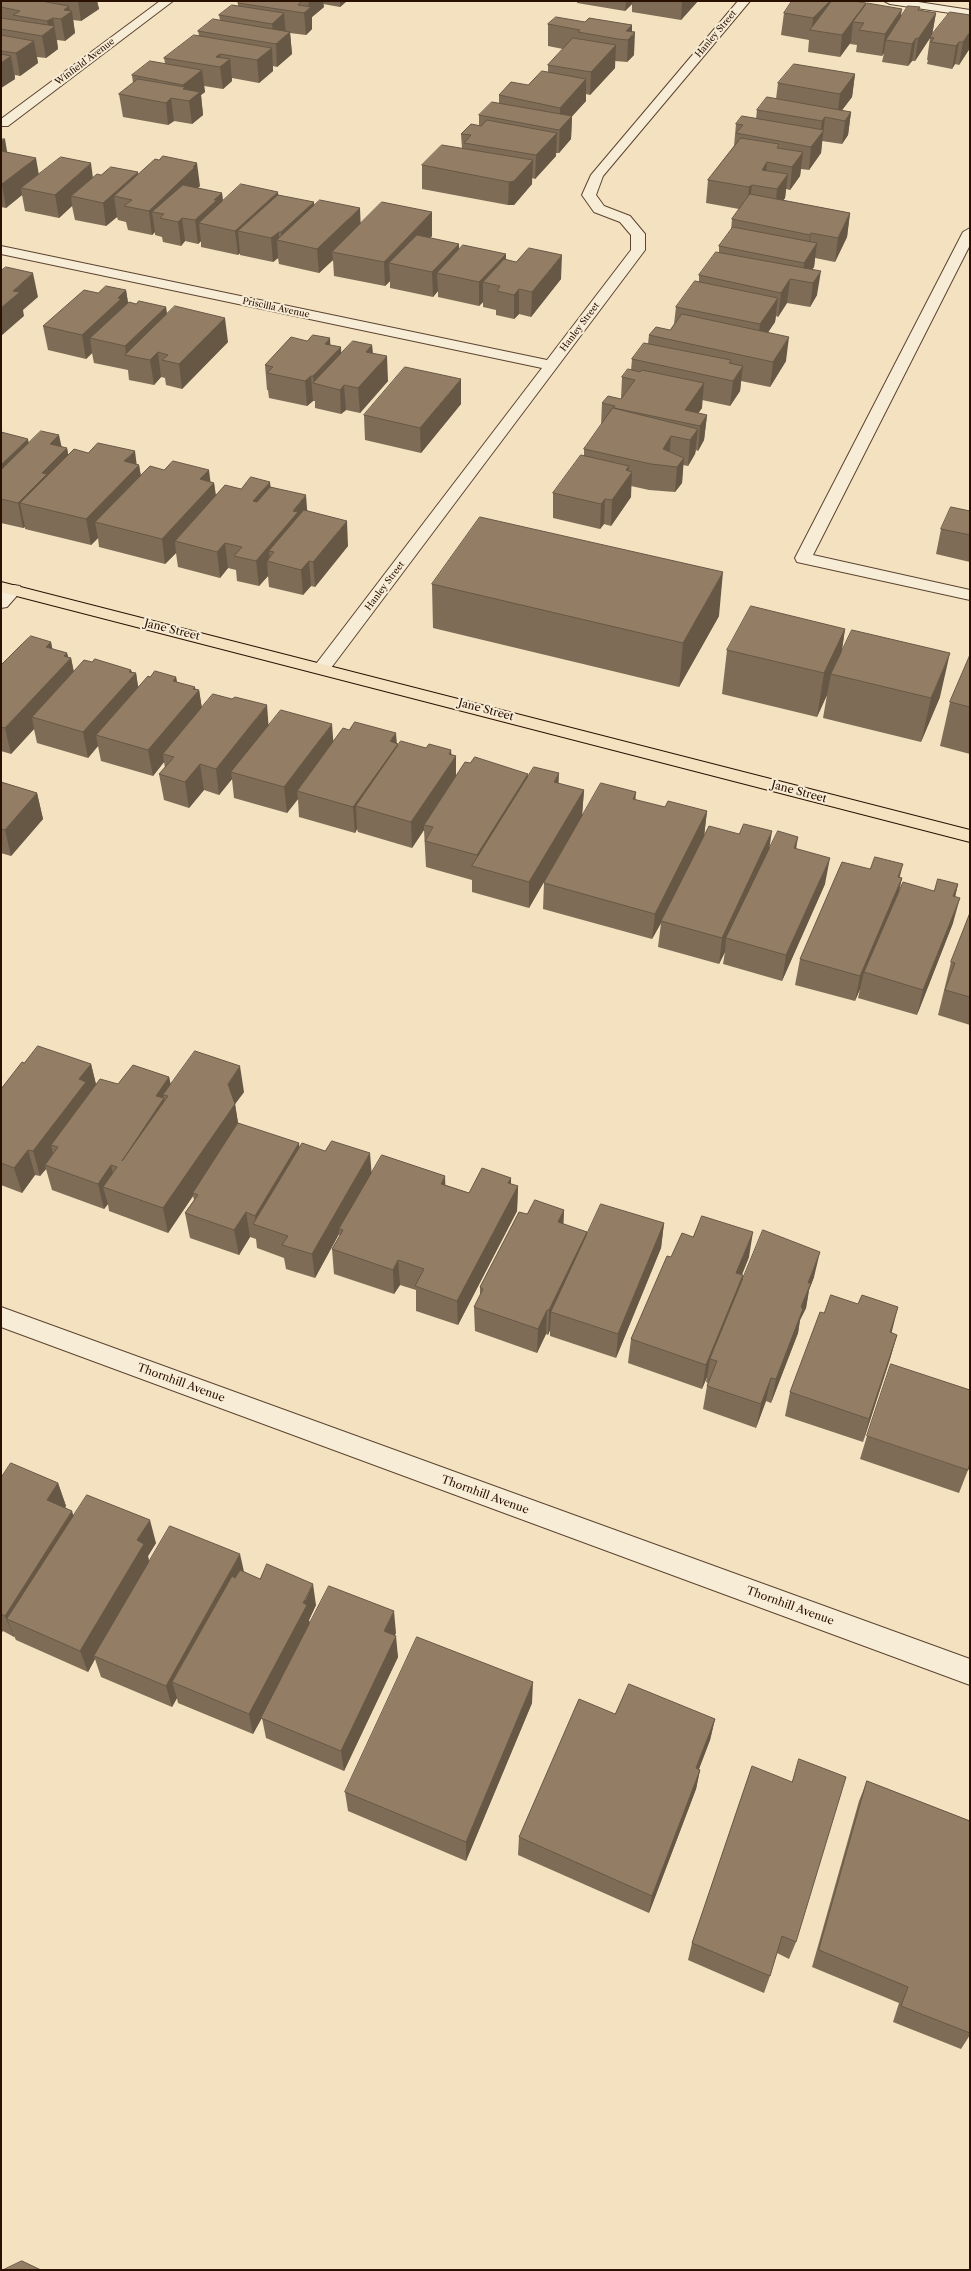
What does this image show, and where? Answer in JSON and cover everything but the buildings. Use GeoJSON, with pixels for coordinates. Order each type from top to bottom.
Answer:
{"type":"FeatureCollection","features":[{"type":"Feature","properties":{"kind":"main road","name":"Jane Street"},"geometry":{"type":"LineString","coordinates":[[7,589],[322,668],[970,836]]}},
{"type":"Feature","properties":{"kind":"street","name":"Winfield Avenue"},"geometry":{"type":"LineString","coordinates":[[4,123],[167,1]]}},
{"type":"Feature","properties":{"kind":"street","name":"Hanley Street"},"geometry":{"type":"LineString","coordinates":[[322,668],[638,250],[638,234],[625,219],[600,209],[589,195],[597,175],[744,1]]}},
{"type":"Feature","properties":{"kind":"street"},"geometry":{"type":"LineString","coordinates":[[890,1],[932,4],[970,13]]}},
{"type":"Feature","properties":{"kind":"street"},"geometry":{"type":"LineString","coordinates":[[970,232],[803,558],[970,595]]}},
{"type":"Feature","properties":{"kind":"street","name":"Priscilla Avenue"},"geometry":{"type":"LineString","coordinates":[[1,250],[550,365]]}},
{"type":"Feature","properties":{"kind":"street"},"geometry":{"type":"LineString","coordinates":[[1,603],[7,589]]}},
{"type":"Feature","properties":{"kind":"street","name":"Thornhill Avenue"},"geometry":{"type":"LineString","coordinates":[[1,1317],[970,1672]]}}]}
